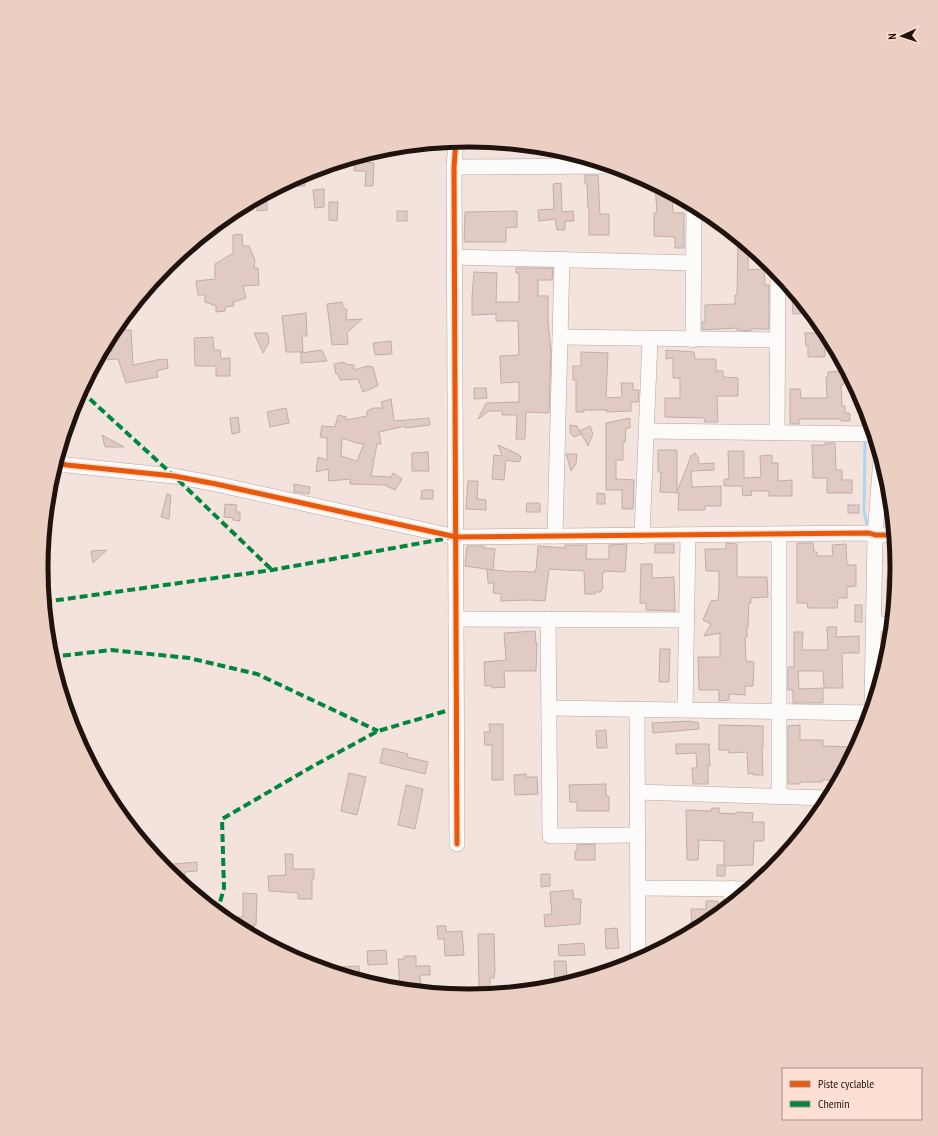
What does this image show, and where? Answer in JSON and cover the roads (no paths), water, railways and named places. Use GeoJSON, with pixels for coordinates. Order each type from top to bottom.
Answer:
{"type":"FeatureCollection","features":[{"type":"Feature","properties":{"kind":"street"},"geometry":{"type":"LineString","coordinates":[[455,147],[454,166],[454,257],[457,844]]}},
{"type":"Feature","properties":{"kind":"street"},"geometry":{"type":"LineString","coordinates":[[454,166],[594,166]]}},
{"type":"Feature","properties":{"kind":"street"},"geometry":{"type":"LineString","coordinates":[[693,340],[694,212]]}},
{"type":"Feature","properties":{"kind":"street"},"geometry":{"type":"LineString","coordinates":[[454,257],[693,263]]}},
{"type":"Feature","properties":{"kind":"street"},"geometry":{"type":"LineString","coordinates":[[555,536],[562,260]]}},
{"type":"Feature","properties":{"kind":"street"},"geometry":{"type":"LineString","coordinates":[[776,432],[778,281]]}},
{"type":"Feature","properties":{"kind":"street"},"geometry":{"type":"LineString","coordinates":[[560,337],[777,340]]}},
{"type":"Feature","properties":{"kind":"street"},"geometry":{"type":"LineString","coordinates":[[642,536],[650,338]]}},
{"type":"Feature","properties":{"kind":"street"},"geometry":{"type":"LineString","coordinates":[[646,430],[868,434]]}},
{"type":"Feature","properties":{"kind":"street"},"geometry":{"type":"LineString","coordinates":[[61,463],[174,476],[456,537],[869,533],[875,536],[888,535]]}},
{"type":"Feature","properties":{"kind":"street"},"geometry":{"type":"LineString","coordinates":[[872,689],[875,536],[880,475]]}},
{"type":"Feature","properties":{"kind":"street"},"geometry":{"type":"LineString","coordinates":[[685,710],[688,535]]}},
{"type":"Feature","properties":{"kind":"street"},"geometry":{"type":"LineString","coordinates":[[779,535],[779,796]]}},
{"type":"Feature","properties":{"kind":"street"},"geometry":{"type":"LineString","coordinates":[[456,619],[686,620]]}},
{"type":"Feature","properties":{"kind":"street"},"geometry":{"type":"LineString","coordinates":[[548,619],[550,836],[637,835]]}},
{"type":"Feature","properties":{"kind":"street"},"geometry":{"type":"LineString","coordinates":[[873,624],[886,624]]}},
{"type":"Feature","properties":{"kind":"street"},"geometry":{"type":"LineString","coordinates":[[549,708],[864,713]]}},
{"type":"Feature","properties":{"kind":"street"},"geometry":{"type":"LineString","coordinates":[[637,709],[638,953]]}},
{"type":"Feature","properties":{"kind":"street"},"geometry":{"type":"LineString","coordinates":[[637,792],[822,798]]}},
{"type":"Feature","properties":{"kind":"street"},"geometry":{"type":"LineString","coordinates":[[638,888],[743,888]]}},
{"type":"Feature","properties":{"kind":"street"},"geometry":{"type":"LineString","coordinates":[[731,888],[731,897]]}},
{"type":"Feature","properties":{"kind":"waterway"},"geometry":{"type":"LineString","coordinates":[[865,441],[864,512],[868,528]]}}]}
